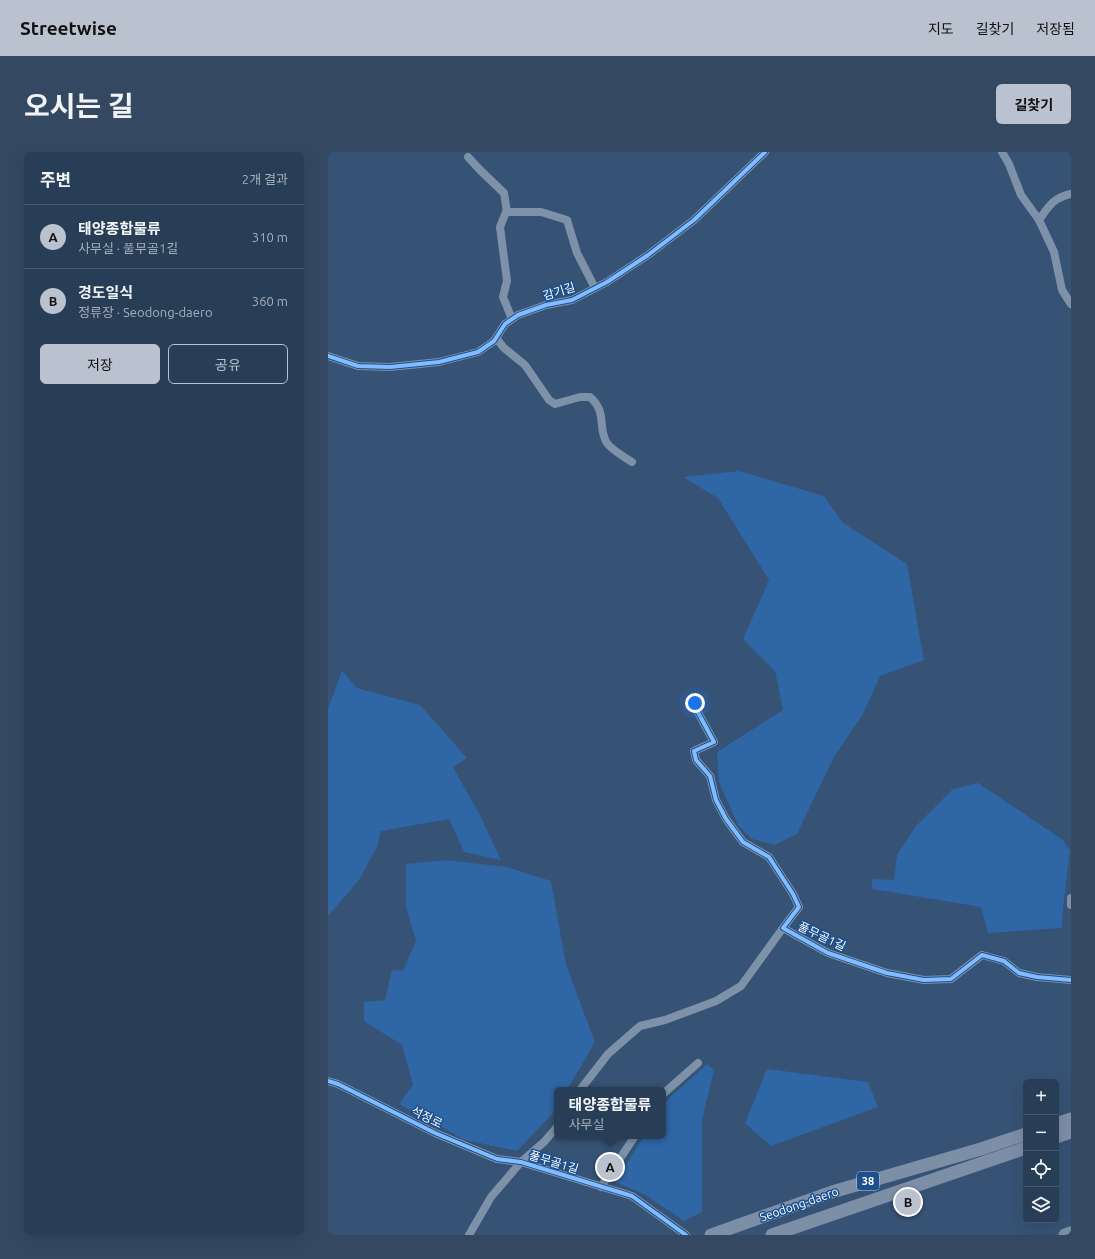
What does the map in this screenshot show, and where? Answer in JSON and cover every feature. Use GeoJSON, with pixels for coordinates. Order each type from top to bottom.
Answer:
{"type":"FeatureCollection","features":[{"type":"Feature","properties":{"kind":"main road"},"geometry":{"type":"LineString","coordinates":[[1059,1123],[1071,1119]]}},
{"type":"Feature","properties":{"kind":"main road"},"geometry":{"type":"LineString","coordinates":[[1059,1136],[1071,1132]]}},
{"type":"Feature","properties":{"kind":"main road","name":"Seodong-daero"},"geometry":{"type":"LineString","coordinates":[[711,1235],[832,1192],[981,1149],[1023,1135]]}},
{"type":"Feature","properties":{"kind":"main road","name":"Seodong-daero"},"geometry":{"type":"LineString","coordinates":[[772,1235],[1023,1149]]}},
{"type":"Feature","properties":{"kind":"main road"},"geometry":{"type":"LineString","coordinates":[[1065,1235],[1071,1233]]}},
{"type":"Feature","properties":{"kind":"street","name":"감기길"},"geometry":{"type":"LineString","coordinates":[[328,356],[358,366],[390,367],[439,362],[478,352],[494,341],[505,324],[518,315],[546,305],[572,300],[595,288],[648,255],[694,220],[765,152]]}},
{"type":"Feature","properties":{"kind":"street"},"geometry":{"type":"LineString","coordinates":[[1002,152],[1009,164],[1022,195],[1038,220],[1054,252],[1062,290],[1071,304]]}},
{"type":"Feature","properties":{"kind":"street"},"geometry":{"type":"LineString","coordinates":[[468,157],[504,193],[507,212],[500,227],[507,281],[503,297],[512,319]]}},
{"type":"Feature","properties":{"kind":"street"},"geometry":{"type":"LineString","coordinates":[[1038,220],[1053,200],[1061,196],[1071,194]]}},
{"type":"Feature","properties":{"kind":"street","name":"감기길"},"geometry":{"type":"LineString","coordinates":[[507,212],[541,212],[567,220],[577,253],[595,288]]}},
{"type":"Feature","properties":{"kind":"street"},"geometry":{"type":"LineString","coordinates":[[496,338],[504,348],[525,365],[549,400],[555,404],[580,397],[590,397],[595,401],[601,413],[607,442],[632,462]]}},
{"type":"Feature","properties":{"kind":"street","name":"풀무골1길"},"geometry":{"type":"LineString","coordinates":[[582,1087],[608,1054],[640,1026],[665,1020],[716,1001],[741,986],[798,907],[793,894],[769,857],[743,842],[726,819],[716,800],[710,776],[696,760],[694,751],[714,742],[694,705]]}},
{"type":"Feature","properties":{"kind":"street"},"geometry":{"type":"LineString","coordinates":[[1071,898],[1071,905]]}},
{"type":"Feature","properties":{"kind":"street","name":"풀무골1길"},"geometry":{"type":"LineString","coordinates":[[783,928],[828,953],[887,973],[924,980],[951,979],[982,955],[1004,961],[1019,973],[1037,977],[1071,980]]}},
{"type":"Feature","properties":{"kind":"street"},"geometry":{"type":"LineString","coordinates":[[666,1091],[698,1063]]}},
{"type":"Feature","properties":{"kind":"street","name":"석정로"},"geometry":{"type":"LineString","coordinates":[[328,1081],[338,1084],[435,1133],[497,1159],[521,1162]]}},
{"type":"Feature","properties":{"kind":"street","name":"풀무골1길"},"geometry":{"type":"LineString","coordinates":[[469,1235],[491,1197],[521,1162],[544,1142],[554,1130]]}},
{"type":"Feature","properties":{"kind":"street"},"geometry":{"type":"LineString","coordinates":[[601,1187],[633,1139]]}},
{"type":"Feature","properties":{"kind":"street","name":"풀무골1길"},"geometry":{"type":"LineString","coordinates":[[521,1162],[632,1196],[686,1235]]}},
{"type":"Feature","properties":{"kind":"shaded area"},"geometry":{"type":"Polygon","coordinates":[[[739,471],[824,496],[843,523],[907,564],[924,660],[880,676],[863,714],[834,757],[797,834],[774,845],[752,839],[738,825],[719,782],[717,752],[783,710],[775,671],[743,639],[769,580],[718,498],[683,477],[739,471]]]}},
{"type":"Feature","properties":{"kind":"shaded area"},"geometry":{"type":"Polygon","coordinates":[[[342,671],[357,688],[420,705],[467,758],[453,767],[480,815],[501,860],[464,852],[449,819],[381,831],[377,847],[359,880],[328,916],[328,709],[342,671]]]}},
{"type":"Feature","properties":{"kind":"shaded area"},"geometry":{"type":"Polygon","coordinates":[[[978,783],[1063,840],[1070,851],[1062,928],[988,933],[981,907],[872,889],[872,879],[894,880],[897,855],[916,826],[953,789],[978,783]]]}},
{"type":"Feature","properties":{"kind":"shaded area"},"geometry":{"type":"Polygon","coordinates":[[[447,860],[506,867],[551,881],[566,965],[595,1042],[569,1087],[554,1087],[554,1112],[517,1151],[465,1140],[399,1104],[413,1085],[402,1045],[364,1021],[364,1002],[385,1000],[392,970],[403,971],[416,941],[406,907],[406,864],[447,860]]]}},
{"type":"Feature","properties":{"kind":"shaded area"},"geometry":{"type":"Polygon","coordinates":[[[707,1064],[714,1070],[702,1120],[702,1212],[684,1221],[644,1194],[615,1182],[642,1139],[666,1139],[666,1101],[707,1064]]]}},
{"type":"Feature","properties":{"kind":"shaded area"},"geometry":{"type":"Polygon","coordinates":[[[767,1069],[868,1082],[878,1107],[771,1146],[745,1123],[767,1069]]]}},
{"type":"Feature","properties":{"kind":"cycle path"},"geometry":{"type":"LineString","coordinates":[[328,356],[358,366],[390,367],[439,362],[478,352],[494,341],[505,324],[518,315],[546,305],[572,300],[607,282],[648,255],[694,220],[765,152]]}},
{"type":"Feature","properties":{"kind":"cycle path"},"geometry":{"type":"LineString","coordinates":[[694,705],[714,742],[694,751],[696,760],[710,776],[716,800],[726,819],[743,842],[769,857],[793,894],[799,907],[783,928],[828,953],[887,973],[924,980],[951,979],[982,955],[1004,961],[1019,973],[1037,977],[1071,980]]}},
{"type":"Feature","properties":{"kind":"cycle path"},"geometry":{"type":"LineString","coordinates":[[328,1081],[338,1084],[435,1133],[497,1159],[521,1162],[632,1196],[686,1235]]}},
{"type":"Feature","properties":{"kind":"place","name":"태양종합물류"},"geometry":{"type":"Point","coordinates":[610,1167]}},
{"type":"Feature","properties":{"kind":"place","name":"경도일식"},"geometry":{"type":"Point","coordinates":[908,1202]}}]}
